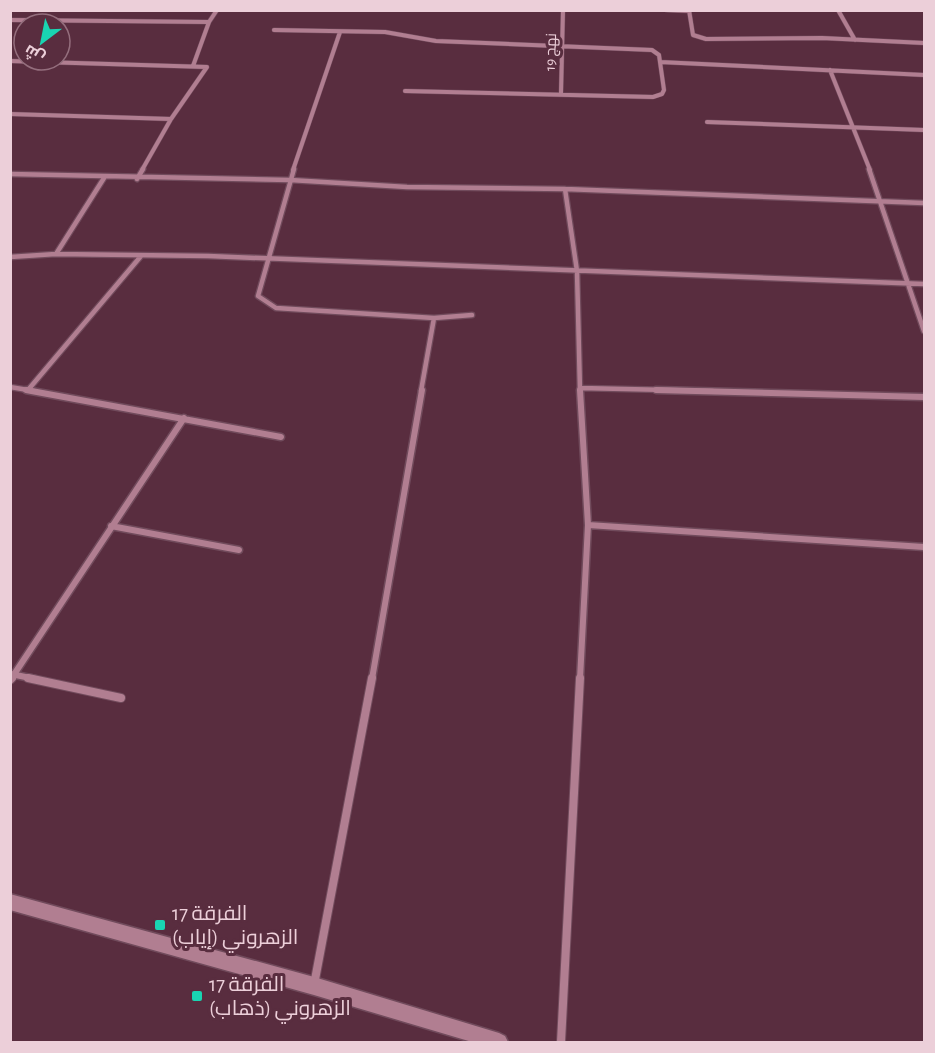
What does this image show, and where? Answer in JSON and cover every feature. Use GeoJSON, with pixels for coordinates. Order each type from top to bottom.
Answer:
{"type":"FeatureCollection","features":[{"type":"Feature","properties":{"kind":"main road"},"geometry":{"type":"LineString","coordinates":[[10,902],[314,986],[493,1042]]}},
{"type":"Feature","properties":{"kind":"street"},"geometry":{"type":"LineString","coordinates":[[193,66],[209,22],[217,10]]}},
{"type":"Feature","properties":{"kind":"street","name":"نهج 19"},"geometry":{"type":"LineString","coordinates":[[561,93],[563,10]]}},
{"type":"Feature","properties":{"kind":"street"},"geometry":{"type":"LineString","coordinates":[[666,10],[689,11],[693,35],[706,39],[805,38],[924,43]]}},
{"type":"Feature","properties":{"kind":"street"},"geometry":{"type":"LineString","coordinates":[[838,10],[855,40]]}},
{"type":"Feature","properties":{"kind":"street"},"geometry":{"type":"LineString","coordinates":[[10,20],[209,22]]}},
{"type":"Feature","properties":{"kind":"street"},"geometry":{"type":"LineString","coordinates":[[274,30],[385,32],[436,41],[652,50],[659,55],[664,90],[659,96],[405,91]]}},
{"type":"Feature","properties":{"kind":"street"},"geometry":{"type":"LineString","coordinates":[[340,32],[290,180],[258,289],[258,296],[276,308],[434,318],[472,315]]}},
{"type":"Feature","properties":{"kind":"street"},"geometry":{"type":"LineString","coordinates":[[10,62],[208,68],[171,119],[137,178]]}},
{"type":"Feature","properties":{"kind":"street"},"geometry":{"type":"LineString","coordinates":[[660,62],[924,75]]}},
{"type":"Feature","properties":{"kind":"street"},"geometry":{"type":"LineString","coordinates":[[830,70],[855,128],[924,331]]}},
{"type":"Feature","properties":{"kind":"street"},"geometry":{"type":"LineString","coordinates":[[10,114],[171,119]]}},
{"type":"Feature","properties":{"kind":"street"},"geometry":{"type":"LineString","coordinates":[[707,122],[924,130]]}},
{"type":"Feature","properties":{"kind":"street"},"geometry":{"type":"LineString","coordinates":[[10,174],[104,178],[290,180],[407,187],[566,189],[924,203]]}},
{"type":"Feature","properties":{"kind":"street"},"geometry":{"type":"LineString","coordinates":[[56,254],[104,178]]}},
{"type":"Feature","properties":{"kind":"street"},"geometry":{"type":"LineString","coordinates":[[561,1042],[588,525],[580,388],[577,271],[566,189]]}},
{"type":"Feature","properties":{"kind":"street"},"geometry":{"type":"LineString","coordinates":[[10,257],[56,254],[267,258],[924,284]]}},
{"type":"Feature","properties":{"kind":"street"},"geometry":{"type":"LineString","coordinates":[[28,390],[141,256]]}},
{"type":"Feature","properties":{"kind":"street"},"geometry":{"type":"LineString","coordinates":[[314,986],[369,702],[434,318]]}},
{"type":"Feature","properties":{"kind":"street"},"geometry":{"type":"LineString","coordinates":[[10,387],[281,437]]}},
{"type":"Feature","properties":{"kind":"street"},"geometry":{"type":"LineString","coordinates":[[580,388],[924,397]]}},
{"type":"Feature","properties":{"kind":"street"},"geometry":{"type":"LineString","coordinates":[[122,698],[12,676],[184,418]]}},
{"type":"Feature","properties":{"kind":"street"},"geometry":{"type":"LineString","coordinates":[[588,525],[924,547]]}},
{"type":"Feature","properties":{"kind":"street"},"geometry":{"type":"LineString","coordinates":[[111,526],[239,549]]}},
{"type":"Feature","properties":{"kind":"place","name":"الفرقة 17 الزهروني (إياب)"},"geometry":{"type":"Point","coordinates":[160,925]}},
{"type":"Feature","properties":{"kind":"place","name":"الفرقة 17 الزهروني (ذهاب)"},"geometry":{"type":"Point","coordinates":[197,996]}}]}
